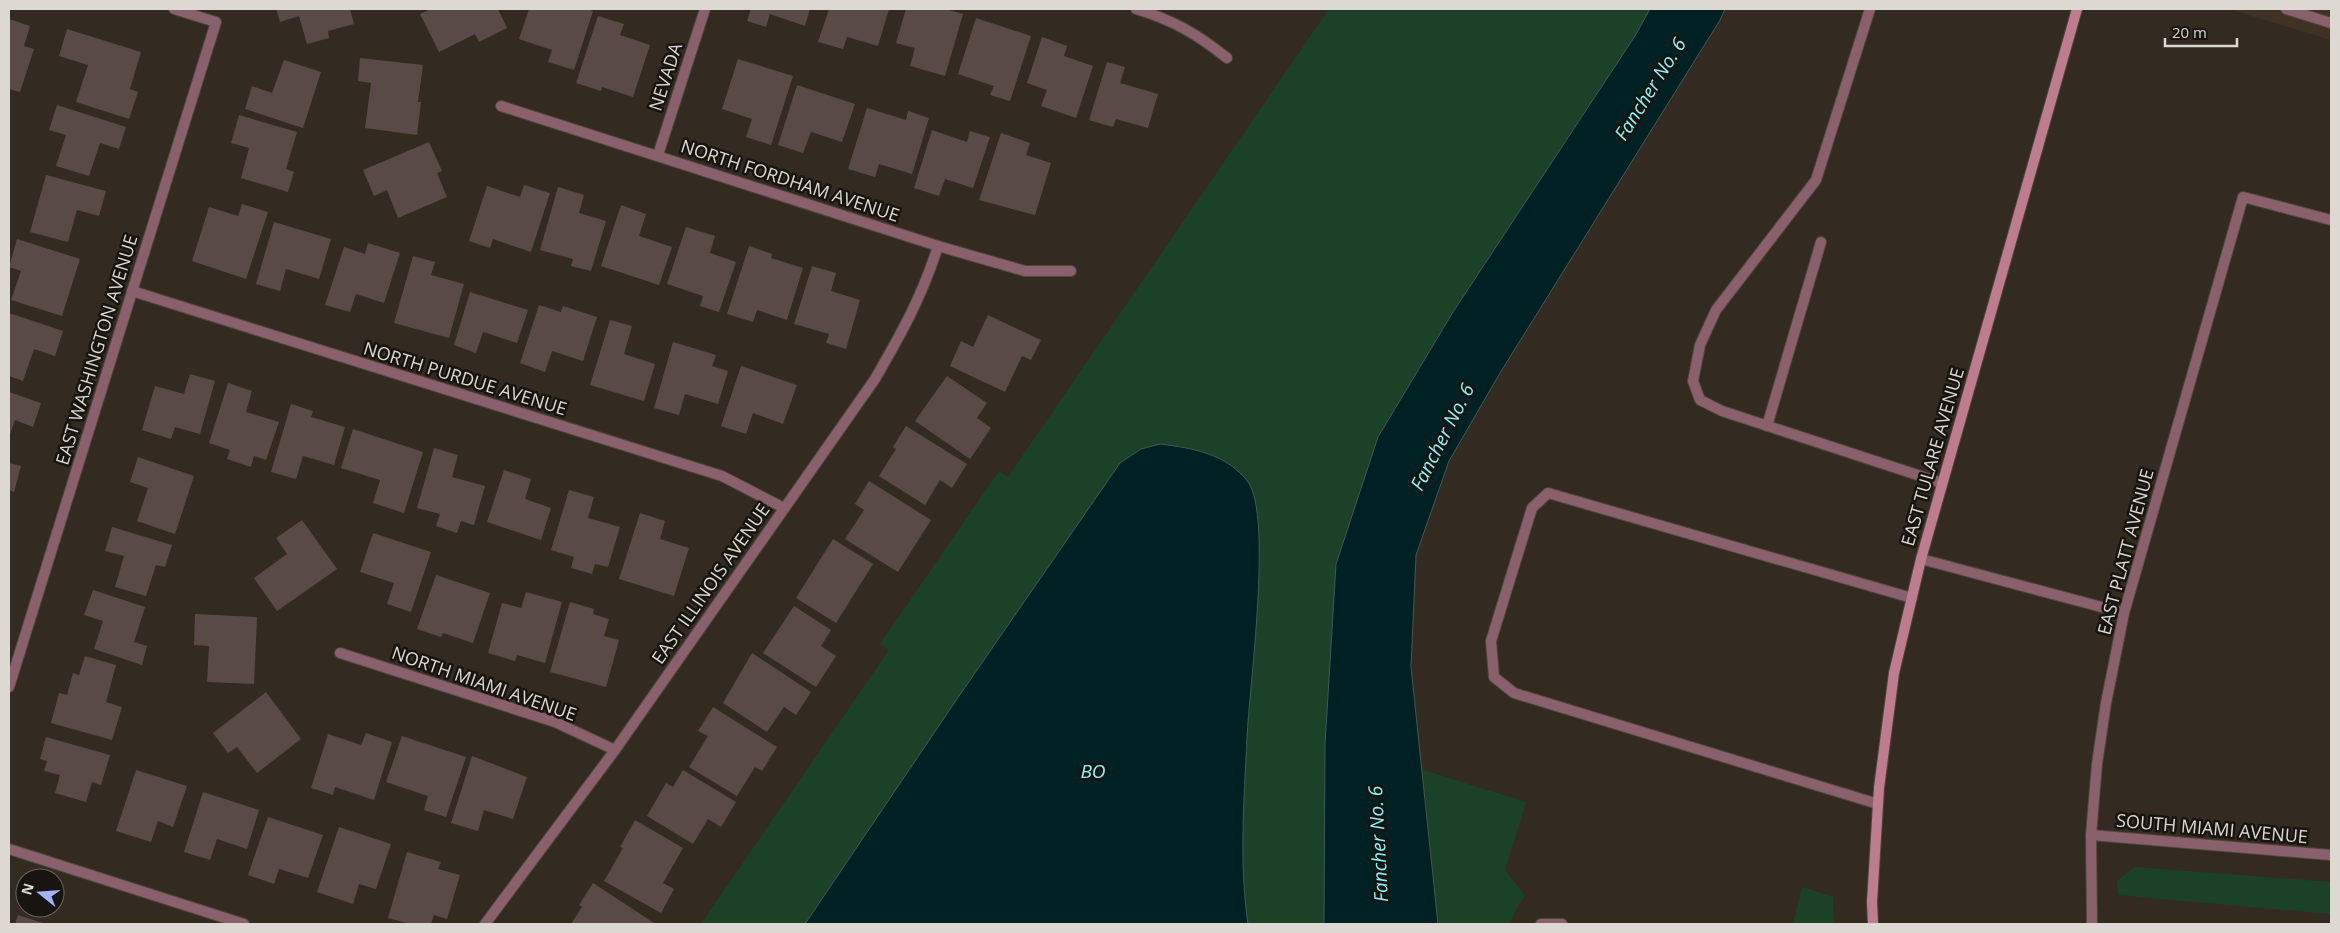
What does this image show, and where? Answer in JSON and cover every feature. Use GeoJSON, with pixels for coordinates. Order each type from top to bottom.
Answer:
{"type":"FeatureCollection","features":[{"type":"Feature","properties":{"kind":"street","name":"EAST WASHINGTON AVENUE"},"geometry":{"type":"LineString","coordinates":[[9,686],[216,22],[174,9]]}},
{"type":"Feature","properties":{"kind":"street","name":"NEVADA"},"geometry":{"type":"LineString","coordinates":[[658,155],[705,9]]}},
{"type":"Feature","properties":{"kind":"street"},"geometry":{"type":"LineString","coordinates":[[1138,9],[1168,20],[1192,32],[1227,58]]}},
{"type":"Feature","properties":{"kind":"street"},"geometry":{"type":"LineString","coordinates":[[1870,9],[1816,180],[1716,310],[1700,345],[1693,381],[1700,400],[1722,411],[1942,483]]}},
{"type":"Feature","properties":{"kind":"street","name":"EAST TULARE AVENUE"},"geometry":{"type":"LineString","coordinates":[[1873,924],[1872,902],[1878,804],[1894,673],[1921,559],[2077,9]]}},
{"type":"Feature","properties":{"kind":"street"},"geometry":{"type":"LineString","coordinates":[[2286,9],[2331,23]]}},
{"type":"Feature","properties":{"kind":"street","name":"NORTH FORDHAM AVENUE"},"geometry":{"type":"LineString","coordinates":[[501,106],[938,246],[1025,271],[1071,271]]}},
{"type":"Feature","properties":{"kind":"street","name":"EAST PLATT AVENUE"},"geometry":{"type":"LineString","coordinates":[[2092,924],[2090,835],[2097,764],[2106,703],[2124,614],[2243,197],[2331,220]]}},
{"type":"Feature","properties":{"kind":"street"},"geometry":{"type":"LineString","coordinates":[[1767,426],[1820,242]]}},
{"type":"Feature","properties":{"kind":"street","name":"EAST ILLINOIS AVENUE"},"geometry":{"type":"LineString","coordinates":[[485,924],[615,750],[875,379],[912,315],[929,276],[938,246]]}},
{"type":"Feature","properties":{"kind":"street","name":"NORTH PURDUE AVENUE"},"geometry":{"type":"LineString","coordinates":[[132,291],[722,476],[784,508]]}},
{"type":"Feature","properties":{"kind":"street"},"geometry":{"type":"LineString","coordinates":[[1878,804],[1514,694],[1494,677],[1491,641],[1532,508],[1548,493],[1912,598]]}},
{"type":"Feature","properties":{"kind":"street"},"geometry":{"type":"LineString","coordinates":[[1921,559],[2124,614]]}},
{"type":"Feature","properties":{"kind":"street","name":"NORTH MIAMI AVENUE"},"geometry":{"type":"LineString","coordinates":[[340,653],[555,722],[615,750]]}},
{"type":"Feature","properties":{"kind":"street","name":"SOUTH MIAMI AVENUE"},"geometry":{"type":"LineString","coordinates":[[2090,835],[2331,855]]}},
{"type":"Feature","properties":{"kind":"street"},"geometry":{"type":"LineString","coordinates":[[9,849],[244,924]]}},
{"type":"Feature","properties":{"kind":"street"},"geometry":{"type":"LineString","coordinates":[[1541,924],[1562,924]]}},
{"type":"Feature","properties":{"kind":"shaded area"},"geometry":{"type":"Polygon","coordinates":[[[2229,9],[2331,9],[2331,40],[2229,9]]]}},
{"type":"Feature","properties":{"kind":"green space"},"geometry":{"type":"Polygon","coordinates":[[[1329,9],[1650,9],[1635,36],[1453,312],[1378,437],[1336,564],[1325,744],[1324,924],[701,924],[889,650],[880,644],[999,471],[1008,477],[1329,9]]]}},
{"type":"Feature","properties":{"kind":"green space"},"geometry":{"type":"Polygon","coordinates":[[[1423,770],[1526,802],[1505,870],[1525,896],[1517,907],[1510,924],[1438,924],[1423,770]]]}},
{"type":"Feature","properties":{"kind":"green space"},"geometry":{"type":"Polygon","coordinates":[[[2134,867],[2331,882],[2331,914],[2118,895],[2117,881],[2134,867]]]}},
{"type":"Feature","properties":{"kind":"green space"},"geometry":{"type":"Polygon","coordinates":[[[1802,887],[1833,897],[1834,924],[1793,924],[1802,887]]]}},
{"type":"Feature","properties":{"kind":"water","name":"Fancher No. 6"},"geometry":{"type":"Polygon","coordinates":[[[1650,9],[1725,9],[1720,20],[1500,373],[1449,461],[1416,555],[1411,667],[1438,924],[1324,924],[1325,744],[1336,564],[1378,437],[1453,312],[1635,36],[1650,9]]]}},
{"type":"Feature","properties":{"kind":"water","name":"BO"},"geometry":{"type":"Polygon","coordinates":[[[1160,444],[1197,450],[1230,465],[1240,472],[1248,482],[1255,501],[1259,530],[1258,605],[1247,738],[1243,831],[1245,901],[1248,924],[805,924],[1120,463],[1141,449],[1160,444]]]}},
{"type":"Feature","properties":{"kind":"building"},"geometry":{"type":"Polygon","coordinates":[[[276,9],[350,9],[354,24],[328,31],[329,38],[307,44],[299,16],[280,22],[276,9]]]}},
{"type":"Feature","properties":{"kind":"building"},"geometry":{"type":"Polygon","coordinates":[[[431,9],[498,9],[507,28],[479,42],[475,34],[439,52],[420,14],[431,9]]]}},
{"type":"Feature","properties":{"kind":"building"},"geometry":{"type":"Polygon","coordinates":[[[529,9],[587,9],[593,11],[574,70],[548,62],[552,50],[519,39],[529,9]]]}},
{"type":"Feature","properties":{"kind":"building"},"geometry":{"type":"Polygon","coordinates":[[[751,9],[810,9],[805,26],[770,14],[766,27],[747,21],[751,9]]]}},
{"type":"Feature","properties":{"kind":"building"},"geometry":{"type":"Polygon","coordinates":[[[829,9],[889,9],[878,46],[847,37],[843,49],[818,42],[829,9]]]}},
{"type":"Feature","properties":{"kind":"building"},"geometry":{"type":"Polygon","coordinates":[[[906,9],[946,9],[963,14],[945,76],[910,66],[915,48],[896,43],[906,9]]]}},
{"type":"Feature","properties":{"kind":"building"},"geometry":{"type":"Polygon","coordinates":[[[598,16],[624,24],[620,35],[650,45],[633,97],[602,87],[601,91],[576,83],[598,16]]]}},
{"type":"Feature","properties":{"kind":"building"},"geometry":{"type":"Polygon","coordinates":[[[976,18],[1031,36],[1010,101],[990,95],[994,86],[958,74],[976,18]]]}},
{"type":"Feature","properties":{"kind":"building"},"geometry":{"type":"Polygon","coordinates":[[[9,19],[30,26],[24,46],[34,49],[20,92],[9,89],[9,19]]]}},
{"type":"Feature","properties":{"kind":"building"},"geometry":{"type":"Polygon","coordinates":[[[67,29],[141,52],[130,89],[138,92],[129,119],[76,102],[88,65],[59,56],[67,29]]]}},
{"type":"Feature","properties":{"kind":"building"},"geometry":{"type":"Polygon","coordinates":[[[1042,37],[1067,46],[1064,56],[1093,66],[1076,118],[1041,106],[1047,90],[1027,83],[1042,37]]]}},
{"type":"Feature","properties":{"kind":"building"},"geometry":{"type":"Polygon","coordinates":[[[360,58],[423,65],[418,102],[421,102],[417,135],[365,128],[371,83],[358,81],[360,58]]]}},
{"type":"Feature","properties":{"kind":"building"},"geometry":{"type":"Polygon","coordinates":[[[738,59],[793,76],[771,145],[746,137],[752,119],[722,109],[738,59]]]}},
{"type":"Feature","properties":{"kind":"building"},"geometry":{"type":"Polygon","coordinates":[[[284,60],[321,72],[303,128],[245,109],[252,86],[272,93],[284,60]]]}},
{"type":"Feature","properties":{"kind":"building"},"geometry":{"type":"Polygon","coordinates":[[[1107,62],[1125,67],[1120,83],[1158,94],[1148,128],[1116,119],[1113,127],[1089,120],[1107,62]]]}},
{"type":"Feature","properties":{"kind":"building"},"geometry":{"type":"Polygon","coordinates":[[[797,85],[855,104],[842,142],[811,132],[803,153],[778,145],[797,85]]]}},
{"type":"Feature","properties":{"kind":"building"},"geometry":{"type":"Polygon","coordinates":[[[57,105],[126,127],[119,149],[100,143],[89,176],[56,166],[66,135],[49,130],[57,105]]]}},
{"type":"Feature","properties":{"kind":"building"},"geometry":{"type":"Polygon","coordinates":[[[867,108],[906,120],[908,111],[929,118],[912,174],[879,164],[875,177],[848,169],[867,108]]]}},
{"type":"Feature","properties":{"kind":"building"},"geometry":{"type":"Polygon","coordinates":[[[239,115],[297,132],[286,169],[294,172],[288,192],[241,178],[249,148],[231,143],[239,115]]]}},
{"type":"Feature","properties":{"kind":"building"},"geometry":{"type":"Polygon","coordinates":[[[932,130],[967,142],[970,131],[990,137],[973,188],[945,179],[939,196],[914,188],[932,130]]]}},
{"type":"Feature","properties":{"kind":"building"},"geometry":{"type":"Polygon","coordinates":[[[1001,133],[1030,143],[1026,155],[1051,163],[1035,215],[979,200],[1001,133]]]}},
{"type":"Feature","properties":{"kind":"building"},"geometry":{"type":"Polygon","coordinates":[[[429,142],[442,171],[437,173],[447,197],[398,218],[387,190],[374,196],[363,170],[429,142]]]}},
{"type":"Feature","properties":{"kind":"building"},"geometry":{"type":"Polygon","coordinates":[[[46,175],[106,191],[99,216],[77,210],[68,242],[30,232],[46,175]]]}},
{"type":"Feature","properties":{"kind":"building"},"geometry":{"type":"Polygon","coordinates":[[[524,185],[550,193],[531,252],[493,239],[490,248],[469,241],[487,186],[520,197],[524,185]]]}},
{"type":"Feature","properties":{"kind":"building"},"geometry":{"type":"Polygon","coordinates":[[[558,187],[584,195],[579,213],[606,221],[591,271],[571,266],[573,259],[540,250],[558,187]]]}},
{"type":"Feature","properties":{"kind":"building"},"geometry":{"type":"Polygon","coordinates":[[[242,204],[268,212],[246,279],[192,261],[209,207],[238,216],[242,204]]]}},
{"type":"Feature","properties":{"kind":"building"},"geometry":{"type":"Polygon","coordinates":[[[621,205],[646,214],[639,236],[672,247],[659,285],[601,266],[621,205]]]}},
{"type":"Feature","properties":{"kind":"building"},"geometry":{"type":"Polygon","coordinates":[[[274,222],[331,239],[319,279],[286,269],[280,291],[256,284],[274,222]]]}},
{"type":"Feature","properties":{"kind":"building"},"geometry":{"type":"Polygon","coordinates":[[[686,227],[715,236],[710,253],[736,262],[719,312],[700,306],[703,296],[667,284],[686,227]]]}},
{"type":"Feature","properties":{"kind":"building"},"geometry":{"type":"Polygon","coordinates":[[[17,239],[80,259],[62,316],[11,300],[21,271],[9,267],[17,239]]]}},
{"type":"Feature","properties":{"kind":"building"},"geometry":{"type":"Polygon","coordinates":[[[368,243],[400,253],[384,303],[356,294],[350,312],[325,305],[344,247],[365,254],[368,243]]]}},
{"type":"Feature","properties":{"kind":"building"},"geometry":{"type":"Polygon","coordinates":[[[749,246],[772,254],[771,258],[803,268],[787,320],[757,310],[753,322],[727,314],[749,246]]]}},
{"type":"Feature","properties":{"kind":"building"},"geometry":{"type":"Polygon","coordinates":[[[413,256],[435,262],[431,275],[464,284],[449,338],[394,323],[413,256]]]}},
{"type":"Feature","properties":{"kind":"building"},"geometry":{"type":"Polygon","coordinates":[[[812,266],[836,273],[831,291],[860,300],[846,349],[826,343],[829,334],[794,324],[812,266]]]}},
{"type":"Feature","properties":{"kind":"building"},"geometry":{"type":"Polygon","coordinates":[[[470,292],[528,310],[517,343],[483,332],[476,353],[454,345],[470,292]]]}},
{"type":"Feature","properties":{"kind":"building"},"geometry":{"type":"Polygon","coordinates":[[[539,305],[561,312],[563,306],[597,317],[583,361],[552,351],[545,372],[520,363],[539,305]]]}},
{"type":"Feature","properties":{"kind":"building"},"geometry":{"type":"Polygon","coordinates":[[[9,313],[63,331],[55,356],[34,349],[23,381],[9,376],[9,313]]]}},
{"type":"Feature","properties":{"kind":"building"},"geometry":{"type":"Polygon","coordinates":[[[988,315],[1041,340],[1031,360],[1022,356],[1005,392],[950,366],[961,341],[973,347],[988,315]]]}},
{"type":"Feature","properties":{"kind":"building"},"geometry":{"type":"Polygon","coordinates":[[[610,320],[632,326],[624,354],[655,364],[644,401],[590,385],[610,320]]]}},
{"type":"Feature","properties":{"kind":"building"},"geometry":{"type":"Polygon","coordinates":[[[673,342],[716,355],[712,366],[728,371],[718,404],[685,394],[679,415],[654,408],[673,342]]]}},
{"type":"Feature","properties":{"kind":"building"},"geometry":{"type":"Polygon","coordinates":[[[741,366],[797,385],[783,424],[753,413],[746,434],[721,426],[741,366]]]}},
{"type":"Feature","properties":{"kind":"building"},"geometry":{"type":"Polygon","coordinates":[[[190,374],[215,381],[200,434],[175,427],[171,439],[142,430],[155,386],[184,394],[190,374]]]}},
{"type":"Feature","properties":{"kind":"building"},"geometry":{"type":"Polygon","coordinates":[[[947,376],[987,403],[977,418],[991,428],[970,459],[915,421],[947,376]]]}},
{"type":"Feature","properties":{"kind":"building"},"geometry":{"type":"Polygon","coordinates":[[[228,383],[252,391],[246,412],[279,422],[266,460],[254,456],[251,467],[227,459],[230,450],[209,443],[228,383]]]}},
{"type":"Feature","properties":{"kind":"building"},"geometry":{"type":"Polygon","coordinates":[[[9,392],[41,403],[33,427],[15,420],[9,437],[9,392]]]}},
{"type":"Feature","properties":{"kind":"building"},"geometry":{"type":"Polygon","coordinates":[[[291,404],[313,411],[311,417],[345,427],[334,465],[303,456],[296,479],[271,472],[291,404]]]}},
{"type":"Feature","properties":{"kind":"building"},"geometry":{"type":"Polygon","coordinates":[[[906,426],[967,464],[952,488],[940,480],[925,505],[879,476],[896,449],[893,447],[906,426]]]}},
{"type":"Feature","properties":{"kind":"building"},"geometry":{"type":"Polygon","coordinates":[[[353,429],[423,452],[404,513],[373,503],[380,480],[341,468],[353,429]]]}},
{"type":"Feature","properties":{"kind":"building"},"geometry":{"type":"Polygon","coordinates":[[[434,448],[458,455],[452,477],[485,486],[474,525],[461,521],[457,533],[436,526],[440,514],[417,508],[434,448]]]}},
{"type":"Feature","properties":{"kind":"building"},"geometry":{"type":"Polygon","coordinates":[[[138,457],[194,476],[175,534],[137,521],[148,488],[130,482],[138,457]]]}},
{"type":"Feature","properties":{"kind":"building"},"geometry":{"type":"Polygon","coordinates":[[[9,463],[21,466],[14,492],[9,490],[9,463]]]}},
{"type":"Feature","properties":{"kind":"building"},"geometry":{"type":"Polygon","coordinates":[[[504,470],[531,479],[525,499],[551,508],[541,540],[487,522],[504,470]]]}},
{"type":"Feature","properties":{"kind":"building"},"geometry":{"type":"Polygon","coordinates":[[[869,481],[931,520],[898,572],[845,539],[864,510],[855,504],[869,481]]]}},
{"type":"Feature","properties":{"kind":"building"},"geometry":{"type":"Polygon","coordinates":[[[569,490],[594,497],[588,518],[620,527],[608,567],[595,564],[592,574],[571,568],[574,557],[551,550],[569,490]]]}},
{"type":"Feature","properties":{"kind":"building"},"geometry":{"type":"Polygon","coordinates":[[[640,513],[665,521],[660,539],[689,548],[674,596],[619,579],[640,513]]]}},
{"type":"Feature","properties":{"kind":"building"},"geometry":{"type":"Polygon","coordinates":[[[302,520],[337,569],[277,611],[254,578],[287,554],[276,538],[302,520]]]}},
{"type":"Feature","properties":{"kind":"building"},"geometry":{"type":"Polygon","coordinates":[[[112,527],[172,545],[165,567],[156,565],[146,596],[115,587],[124,556],[105,551],[112,527]]]}},
{"type":"Feature","properties":{"kind":"building"},"geometry":{"type":"Polygon","coordinates":[[[373,533],[431,552],[411,612],[387,604],[394,583],[360,572],[373,533]]]}},
{"type":"Feature","properties":{"kind":"building"},"geometry":{"type":"Polygon","coordinates":[[[833,539],[873,564],[836,623],[796,598],[833,539]]]}},
{"type":"Feature","properties":{"kind":"building"},"geometry":{"type":"Polygon","coordinates":[[[436,575],[490,593],[473,643],[443,633],[441,637],[417,629],[436,575]]]}},
{"type":"Feature","properties":{"kind":"building"},"geometry":{"type":"Polygon","coordinates":[[[93,590],[145,607],[134,642],[147,646],[142,665],[94,649],[103,621],[84,615],[93,590]]]}},
{"type":"Feature","properties":{"kind":"building"},"geometry":{"type":"Polygon","coordinates":[[[526,592],[562,602],[545,663],[517,655],[515,661],[488,653],[502,603],[521,608],[526,592]]]}},
{"type":"Feature","properties":{"kind":"building"},"geometry":{"type":"Polygon","coordinates":[[[570,602],[594,609],[593,614],[609,619],[604,636],[619,640],[606,687],[550,672],[570,602]]]}},
{"type":"Feature","properties":{"kind":"building"},"geometry":{"type":"Polygon","coordinates":[[[794,606],[831,630],[821,646],[836,656],[816,687],[763,653],[794,606]]]}},
{"type":"Feature","properties":{"kind":"building"},"geometry":{"type":"Polygon","coordinates":[[[195,614],[257,617],[254,684],[207,682],[209,646],[194,645],[195,614]]]}},
{"type":"Feature","properties":{"kind":"building"},"geometry":{"type":"Polygon","coordinates":[[[752,653],[811,692],[796,715],[784,707],[767,732],[723,703],[752,653]]]}},
{"type":"Feature","properties":{"kind":"building"},"geometry":{"type":"Polygon","coordinates":[[[85,656],[116,665],[106,702],[122,707],[112,740],[51,723],[59,693],[67,695],[73,673],[79,675],[85,656]]]}},
{"type":"Feature","properties":{"kind":"building"},"geometry":{"type":"Polygon","coordinates":[[[266,692],[301,739],[257,773],[237,747],[228,753],[213,733],[266,692]]]}},
{"type":"Feature","properties":{"kind":"building"},"geometry":{"type":"Polygon","coordinates":[[[713,707],[777,747],[762,771],[755,767],[737,796],[689,767],[708,736],[698,731],[713,707]]]}},
{"type":"Feature","properties":{"kind":"building"},"geometry":{"type":"Polygon","coordinates":[[[366,733],[392,742],[374,800],[335,787],[333,795],[311,788],[328,734],[361,745],[366,733]]]}},
{"type":"Feature","properties":{"kind":"building"},"geometry":{"type":"Polygon","coordinates":[[[402,736],[466,757],[446,817],[424,810],[428,796],[386,782],[402,736]]]}},
{"type":"Feature","properties":{"kind":"building"},"geometry":{"type":"Polygon","coordinates":[[[46,737],[110,755],[101,785],[92,782],[86,802],[55,793],[60,775],[44,771],[47,761],[40,759],[46,737]]]}},
{"type":"Feature","properties":{"kind":"building"},"geometry":{"type":"Polygon","coordinates":[[[472,756],[527,777],[513,819],[484,810],[478,831],[451,823],[472,756]]]}},
{"type":"Feature","properties":{"kind":"building"},"geometry":{"type":"Polygon","coordinates":[[[136,770],[187,786],[173,827],[158,821],[151,842],[116,831],[136,770]]]}},
{"type":"Feature","properties":{"kind":"building"},"geometry":{"type":"Polygon","coordinates":[[[683,770],[736,802],[721,827],[708,819],[693,844],[647,816],[666,783],[673,787],[683,770]]]}},
{"type":"Feature","properties":{"kind":"building"},"geometry":{"type":"Polygon","coordinates":[[[203,792],[259,810],[247,849],[217,839],[210,860],[184,852],[203,792]]]}},
{"type":"Feature","properties":{"kind":"building"},"geometry":{"type":"Polygon","coordinates":[[[268,817],[323,835],[308,878],[279,869],[274,884],[248,875],[268,817]]]}},
{"type":"Feature","properties":{"kind":"building"},"geometry":{"type":"Polygon","coordinates":[[[635,820],[683,848],[663,883],[674,889],[661,913],[604,881],[623,848],[620,847],[635,820]]]}},
{"type":"Feature","properties":{"kind":"building"},"geometry":{"type":"Polygon","coordinates":[[[339,827],[391,844],[376,889],[359,884],[353,904],[317,892],[339,827]]]}},
{"type":"Feature","properties":{"kind":"building"},"geometry":{"type":"Polygon","coordinates":[[[407,852],[441,862],[438,869],[460,875],[447,919],[434,915],[431,924],[410,924],[388,918],[407,852]]]}},
{"type":"Feature","properties":{"kind":"building"},"geometry":{"type":"Polygon","coordinates":[[[593,883],[654,924],[571,924],[582,907],[579,905],[593,883]]]}},
{"type":"Feature","properties":{"kind":"building"},"geometry":{"type":"Polygon","coordinates":[[[17,918],[27,918],[43,923],[43,924],[15,924],[17,918]]]}}]}
